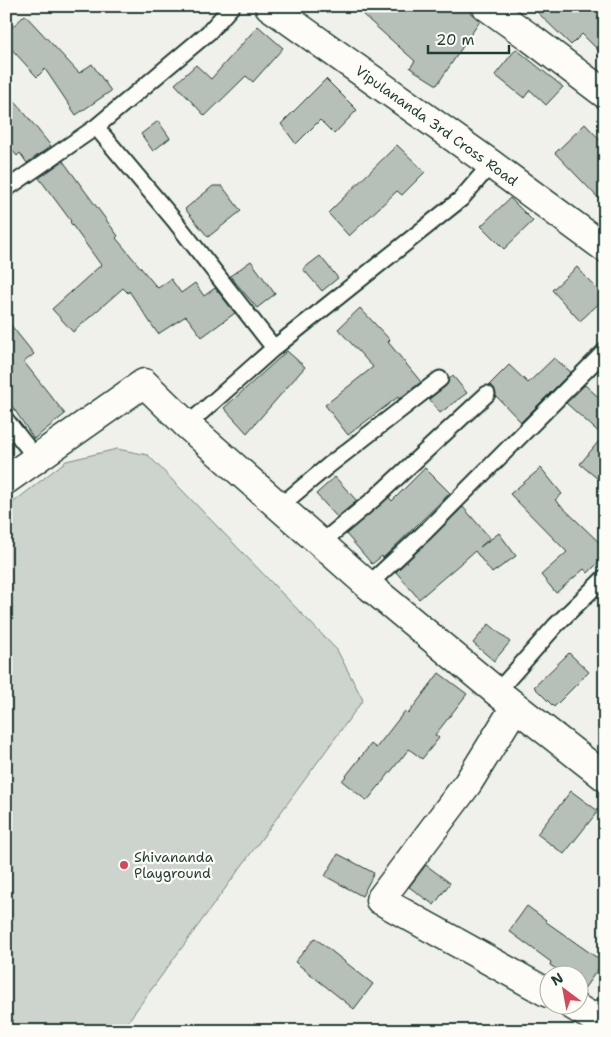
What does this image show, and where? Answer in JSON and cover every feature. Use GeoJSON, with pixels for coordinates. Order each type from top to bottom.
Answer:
{"type":"FeatureCollection","features":[{"type":"Feature","properties":{"kind":"street","name":"Vipulananda 3rd Cross Road"},"geometry":{"type":"LineString","coordinates":[[269,6],[491,164],[605,248]]}},
{"type":"Feature","properties":{"kind":"street"},"geometry":{"type":"LineString","coordinates":[[486,6],[605,94]]}},
{"type":"Feature","properties":{"kind":"street"},"geometry":{"type":"LineString","coordinates":[[6,480],[144,383],[187,425],[368,585],[506,700],[605,777]]}},
{"type":"Feature","properties":{"kind":"street"},"geometry":{"type":"LineString","coordinates":[[506,700],[468,783],[380,900],[538,987]]}},
{"type":"Feature","properties":{"kind":"street"},"geometry":{"type":"LineString","coordinates":[[588,1012],[602,1019]]}},
{"type":"Feature","properties":{"kind":"lane"},"geometry":{"type":"LineString","coordinates":[[9,183],[96,127],[210,32],[232,6]]}},
{"type":"Feature","properties":{"kind":"lane"},"geometry":{"type":"LineString","coordinates":[[96,127],[174,220],[274,348]]}},
{"type":"Feature","properties":{"kind":"lane"},"geometry":{"type":"LineString","coordinates":[[187,425],[274,348],[461,199],[491,164]]}},
{"type":"Feature","properties":{"kind":"lane"},"geometry":{"type":"LineString","coordinates":[[368,585],[425,532],[605,351]]}},
{"type":"Feature","properties":{"kind":"lane"},"geometry":{"type":"LineString","coordinates":[[280,506],[440,379]]}},
{"type":"Feature","properties":{"kind":"lane"},"geometry":{"type":"LineString","coordinates":[[321,543],[375,498],[487,394]]}},
{"type":"Feature","properties":{"kind":"lane"},"geometry":{"type":"LineString","coordinates":[[6,420],[36,458]]}},
{"type":"Feature","properties":{"kind":"lane"},"geometry":{"type":"LineString","coordinates":[[506,700],[556,625],[605,577]]}},
{"type":"Feature","properties":{"kind":"shaded area","name":"Shivananda Playground"},"geometry":{"type":"Polygon","coordinates":[[[117,449],[148,455],[337,650],[363,700],[121,1031],[6,1031],[6,508],[66,461],[117,449]]]}},
{"type":"Feature","properties":{"kind":"building"},"geometry":{"type":"Polygon","coordinates":[[[353,6],[462,6],[480,21],[437,85],[410,68],[415,61],[353,6]]]}},
{"type":"Feature","properties":{"kind":"building"},"geometry":{"type":"Polygon","coordinates":[[[531,6],[588,6],[605,23],[605,57],[582,34],[571,45],[531,6]]]}},
{"type":"Feature","properties":{"kind":"building"},"geometry":{"type":"Polygon","coordinates":[[[25,15],[79,73],[92,64],[111,91],[76,115],[45,69],[37,77],[6,43],[6,33],[25,15]]]}},
{"type":"Feature","properties":{"kind":"building"},"geometry":{"type":"Polygon","coordinates":[[[258,26],[283,48],[253,82],[246,76],[205,116],[175,84],[196,65],[211,79],[258,26]]]}},
{"type":"Feature","properties":{"kind":"building"},"geometry":{"type":"Polygon","coordinates":[[[516,49],[563,87],[546,105],[530,90],[524,98],[495,75],[516,49]]]}},
{"type":"Feature","properties":{"kind":"building"},"geometry":{"type":"Polygon","coordinates":[[[326,79],[357,110],[334,134],[320,120],[296,144],[281,124],[326,79]]]}},
{"type":"Feature","properties":{"kind":"building"},"geometry":{"type":"Polygon","coordinates":[[[6,90],[51,146],[27,163],[20,153],[17,156],[6,143],[6,90]]]}},
{"type":"Feature","properties":{"kind":"building"},"geometry":{"type":"Polygon","coordinates":[[[158,121],[170,138],[153,151],[141,134],[158,121]]]}},
{"type":"Feature","properties":{"kind":"building"},"geometry":{"type":"Polygon","coordinates":[[[585,124],[605,145],[605,205],[555,153],[585,124]]]}},
{"type":"Feature","properties":{"kind":"building"},"geometry":{"type":"Polygon","coordinates":[[[397,145],[425,172],[402,195],[397,191],[349,236],[328,213],[397,145]]]}},
{"type":"Feature","properties":{"kind":"building"},"geometry":{"type":"Polygon","coordinates":[[[63,161],[118,236],[116,238],[158,288],[171,279],[181,293],[195,283],[204,296],[215,288],[235,313],[202,337],[186,316],[158,334],[129,291],[128,293],[123,288],[73,332],[52,309],[101,265],[39,178],[63,161]]]}},
{"type":"Feature","properties":{"kind":"building"},"geometry":{"type":"Polygon","coordinates":[[[213,186],[222,186],[241,211],[208,237],[185,209],[213,186]]]}},
{"type":"Feature","properties":{"kind":"building"},"geometry":{"type":"Polygon","coordinates":[[[510,198],[533,221],[504,249],[481,226],[510,198]]]}},
{"type":"Feature","properties":{"kind":"building"},"geometry":{"type":"Polygon","coordinates":[[[320,256],[338,278],[322,291],[303,269],[320,256]]]}},
{"type":"Feature","properties":{"kind":"building"},"geometry":{"type":"Polygon","coordinates":[[[251,261],[275,294],[257,308],[230,276],[251,261]]]}},
{"type":"Feature","properties":{"kind":"building"},"geometry":{"type":"Polygon","coordinates":[[[577,267],[605,298],[580,321],[552,290],[577,267]]]}},
{"type":"Feature","properties":{"kind":"building"},"geometry":{"type":"Polygon","coordinates":[[[360,308],[390,340],[388,342],[421,382],[348,435],[325,405],[373,367],[338,329],[360,308]]]}},
{"type":"Feature","properties":{"kind":"building"},"geometry":{"type":"Polygon","coordinates":[[[6,319],[34,354],[24,362],[65,414],[34,439],[6,397],[6,319]]]}},
{"type":"Feature","properties":{"kind":"building"},"geometry":{"type":"Polygon","coordinates":[[[287,351],[305,367],[247,433],[224,408],[287,351]]]}},
{"type":"Feature","properties":{"kind":"building"},"geometry":{"type":"Polygon","coordinates":[[[554,358],[571,372],[521,422],[496,396],[494,388],[489,385],[509,365],[528,383],[554,358]]]}},
{"type":"Feature","properties":{"kind":"building"},"geometry":{"type":"Polygon","coordinates":[[[453,376],[467,393],[440,413],[429,399],[446,386],[449,379],[453,376]]]}},
{"type":"Feature","properties":{"kind":"building"},"geometry":{"type":"Polygon","coordinates":[[[585,385],[605,403],[605,485],[580,464],[603,436],[566,403],[585,385]]]}},
{"type":"Feature","properties":{"kind":"building"},"geometry":{"type":"Polygon","coordinates":[[[425,468],[450,493],[383,558],[382,556],[372,564],[346,534],[389,497],[392,501],[425,468]]]}},
{"type":"Feature","properties":{"kind":"building"},"geometry":{"type":"Polygon","coordinates":[[[541,468],[562,494],[555,500],[605,548],[605,556],[588,573],[584,569],[556,593],[541,575],[567,552],[510,494],[541,468]]]}},
{"type":"Feature","properties":{"kind":"building"},"geometry":{"type":"Polygon","coordinates":[[[335,477],[357,501],[337,517],[316,494],[335,477]]]}},
{"type":"Feature","properties":{"kind":"building"},"geometry":{"type":"Polygon","coordinates":[[[463,507],[490,538],[480,547],[499,533],[516,556],[492,573],[475,551],[419,599],[396,572],[463,507]]]}},
{"type":"Feature","properties":{"kind":"building"},"geometry":{"type":"Polygon","coordinates":[[[489,624],[510,642],[494,661],[473,643],[489,624]]]}},
{"type":"Feature","properties":{"kind":"building"},"geometry":{"type":"Polygon","coordinates":[[[569,653],[589,672],[554,707],[534,687],[569,653]]]}},
{"type":"Feature","properties":{"kind":"building"},"geometry":{"type":"Polygon","coordinates":[[[439,673],[467,694],[435,735],[439,738],[422,759],[409,749],[367,801],[342,781],[371,744],[376,748],[405,711],[408,714],[439,673]]]}},
{"type":"Feature","properties":{"kind":"building"},"geometry":{"type":"Polygon","coordinates":[[[571,791],[598,811],[564,854],[537,834],[571,791]]]}},
{"type":"Feature","properties":{"kind":"building"},"geometry":{"type":"Polygon","coordinates":[[[338,854],[374,873],[362,896],[325,876],[338,854]]]}},
{"type":"Feature","properties":{"kind":"building"},"geometry":{"type":"Polygon","coordinates":[[[426,865],[450,883],[434,905],[409,887],[426,865]]]}},
{"type":"Feature","properties":{"kind":"building"},"geometry":{"type":"Polygon","coordinates":[[[527,906],[603,962],[588,983],[588,964],[550,964],[551,962],[509,931],[527,906]]]}},
{"type":"Feature","properties":{"kind":"building"},"geometry":{"type":"Polygon","coordinates":[[[315,938],[373,984],[354,1009],[295,962],[315,938]]]}},
{"type":"Feature","properties":{"kind":"place","name":"Shivananda Playground"},"geometry":{"type":"Point","coordinates":[124,865]}}]}
